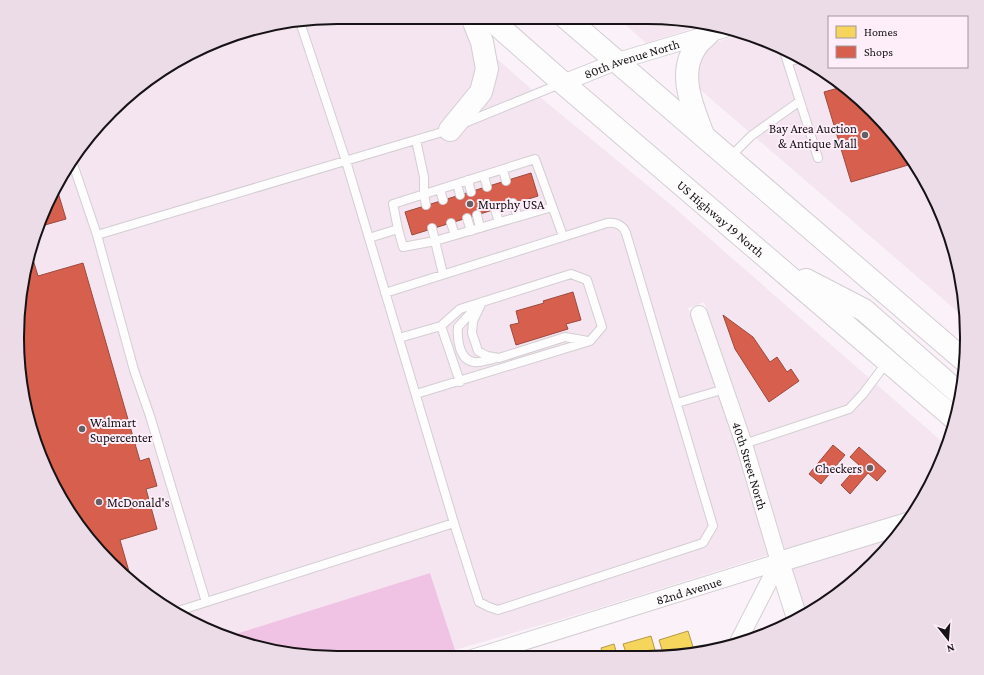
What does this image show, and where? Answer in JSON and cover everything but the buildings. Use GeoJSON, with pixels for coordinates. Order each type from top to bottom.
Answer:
{"type":"FeatureCollection","features":[{"type":"Feature","properties":{"kind":"highway"},"geometry":{"type":"LineString","coordinates":[[450,130],[481,92],[487,69],[482,42],[475,24]]}},
{"type":"Feature","properties":{"kind":"highway","name":"US Highway 19 North"},"geometry":{"type":"LineString","coordinates":[[496,24],[950,415]]}},
{"type":"Feature","properties":{"kind":"highway"},"geometry":{"type":"LineString","coordinates":[[573,24],[959,356]]}},
{"type":"Feature","properties":{"kind":"highway"},"geometry":{"type":"LineString","coordinates":[[704,136],[688,94],[687,75],[690,60],[696,46],[716,32]]}},
{"type":"Feature","properties":{"kind":"highway"},"geometry":{"type":"LineString","coordinates":[[772,262],[864,310],[955,390]]}},
{"type":"Feature","properties":{"kind":"street","name":"80th Avenue North"},"geometry":{"type":"LineString","coordinates":[[563,83],[618,62],[716,32]]}},
{"type":"Feature","properties":{"kind":"street","name":"40th Street North"},"geometry":{"type":"LineString","coordinates":[[699,314],[744,444],[795,613]]}},
{"type":"Feature","properties":{"kind":"street","name":"82nd Avenue"},"geometry":{"type":"LineString","coordinates":[[494,651],[896,526]]}},
{"type":"Feature","properties":{"kind":"street"},"geometry":{"type":"LineString","coordinates":[[741,636],[779,562]]}},
{"type":"Feature","properties":{"kind":"lane"},"geometry":{"type":"LineString","coordinates":[[302,27],[346,161],[479,602],[498,610],[703,543],[713,526],[625,230],[619,225],[612,222],[563,236],[386,293]]}},
{"type":"Feature","properties":{"kind":"lane"},"geometry":{"type":"LineString","coordinates":[[786,57],[818,158]]}},
{"type":"Feature","properties":{"kind":"lane"},"geometry":{"type":"LineString","coordinates":[[788,62],[793,60]]}},
{"type":"Feature","properties":{"kind":"lane"},"geometry":{"type":"LineString","coordinates":[[96,235],[450,130],[563,83]]}},
{"type":"Feature","properties":{"kind":"lane"},"geometry":{"type":"LineString","coordinates":[[729,158],[751,136],[800,101]]}},
{"type":"Feature","properties":{"kind":"lane"},"geometry":{"type":"LineString","coordinates":[[416,140],[424,177],[424,195],[426,205]]}},
{"type":"Feature","properties":{"kind":"lane"},"geometry":{"type":"LineString","coordinates":[[552,207],[435,241],[403,248],[393,204],[535,159],[563,236]]}},
{"type":"Feature","properties":{"kind":"lane"},"geometry":{"type":"LineString","coordinates":[[74,168],[96,235],[134,370],[150,416],[206,602]]}},
{"type":"Feature","properties":{"kind":"lane"},"geometry":{"type":"LineString","coordinates":[[503,170],[506,181]]}},
{"type":"Feature","properties":{"kind":"lane"},"geometry":{"type":"LineString","coordinates":[[484,176],[488,187]]}},
{"type":"Feature","properties":{"kind":"lane"},"geometry":{"type":"LineString","coordinates":[[468,180],[471,192]]}},
{"type":"Feature","properties":{"kind":"lane"},"geometry":{"type":"LineString","coordinates":[[457,184],[460,195]]}},
{"type":"Feature","properties":{"kind":"lane"},"geometry":{"type":"LineString","coordinates":[[440,190],[443,200]]}},
{"type":"Feature","properties":{"kind":"lane"},"geometry":{"type":"LineString","coordinates":[[513,203],[518,217]]}},
{"type":"Feature","properties":{"kind":"lane"},"geometry":{"type":"LineString","coordinates":[[495,209],[499,222]]}},
{"type":"Feature","properties":{"kind":"lane"},"geometry":{"type":"LineString","coordinates":[[477,215],[480,228]]}},
{"type":"Feature","properties":{"kind":"lane"},"geometry":{"type":"LineString","coordinates":[[467,218],[471,231]]}},
{"type":"Feature","properties":{"kind":"lane"},"geometry":{"type":"LineString","coordinates":[[451,223],[455,235]]}},
{"type":"Feature","properties":{"kind":"lane"},"geometry":{"type":"LineString","coordinates":[[432,228],[443,274]]}},
{"type":"Feature","properties":{"kind":"lane"},"geometry":{"type":"LineString","coordinates":[[369,238],[398,229]]}},
{"type":"Feature","properties":{"kind":"lane"},"geometry":{"type":"LineString","coordinates":[[399,338],[441,326],[460,309],[571,274],[587,280],[602,327],[590,341],[460,382],[416,394]]}},
{"type":"Feature","properties":{"kind":"lane"},"geometry":{"type":"LineString","coordinates":[[482,302],[473,321],[472,333],[478,351],[487,356],[499,358]]}},
{"type":"Feature","properties":{"kind":"lane"},"geometry":{"type":"LineString","coordinates":[[482,302],[458,327],[458,342],[463,354],[469,361],[476,362],[499,358],[565,337],[590,341]]}},
{"type":"Feature","properties":{"kind":"lane"},"geometry":{"type":"LineString","coordinates":[[441,326],[460,382]]}},
{"type":"Feature","properties":{"kind":"lane"},"geometry":{"type":"LineString","coordinates":[[744,444],[849,409],[863,394],[887,361]]}},
{"type":"Feature","properties":{"kind":"lane"},"geometry":{"type":"LineString","coordinates":[[676,403],[725,389]]}},
{"type":"Feature","properties":{"kind":"lane"},"geometry":{"type":"LineString","coordinates":[[182,610],[454,523]]}},
{"type":"Feature","properties":{"kind":"shaded area"},"geometry":{"type":"Polygon","coordinates":[[[338,24],[459,24],[469,33],[478,68],[473,87],[437,130],[451,143],[488,99],[494,56],[546,102],[670,204],[942,441],[928,476],[906,513],[785,550],[749,430],[704,302],[688,308],[732,435],[768,555],[589,611],[455,650],[430,573],[236,634],[199,619],[181,609],[163,598],[131,573],[102,544],[89,528],[77,512],[56,476],[35,419],[30,399],[25,358],[24,338],[27,297],[30,276],[41,237],[56,199],[66,181],[77,163],[102,131],[131,102],[147,89],[163,77],[199,56],[256,35],[297,27],[338,24]]]}},
{"type":"Feature","properties":{"kind":"shaded area"},"geometry":{"type":"Polygon","coordinates":[[[625,24],[667,25],[694,28],[646,43],[625,24]]]}},
{"type":"Feature","properties":{"kind":"shaded area"},"geometry":{"type":"Polygon","coordinates":[[[734,37],[785,56],[821,77],[837,89],[868,116],[882,131],[907,163],[928,199],[949,256],[954,276],[959,312],[696,86],[698,64],[704,53],[713,43],[734,37]]]}},
{"type":"Feature","properties":{"kind":"shaded area"},"geometry":{"type":"Polygon","coordinates":[[[885,540],[853,573],[821,598],[804,608],[791,569],[885,540]]]}},
{"type":"Feature","properties":{"kind":"shaded area"},"geometry":{"type":"Polygon","coordinates":[[[430,573],[455,650],[317,650],[276,645],[236,634],[430,573]]]}},
{"type":"Feature","properties":{"kind":"place","name":"Bay Area Auction & Antique Mall"},"geometry":{"type":"Point","coordinates":[865,135]}},
{"type":"Feature","properties":{"kind":"place","name":"Murphy USA"},"geometry":{"type":"Point","coordinates":[470,204]}},
{"type":"Feature","properties":{"kind":"place","name":"Walmart Supercenter"},"geometry":{"type":"Point","coordinates":[82,429]}},
{"type":"Feature","properties":{"kind":"place","name":"Checkers"},"geometry":{"type":"Point","coordinates":[870,468]}},
{"type":"Feature","properties":{"kind":"place","name":"McDonald's"},"geometry":{"type":"Point","coordinates":[99,502]}}]}
